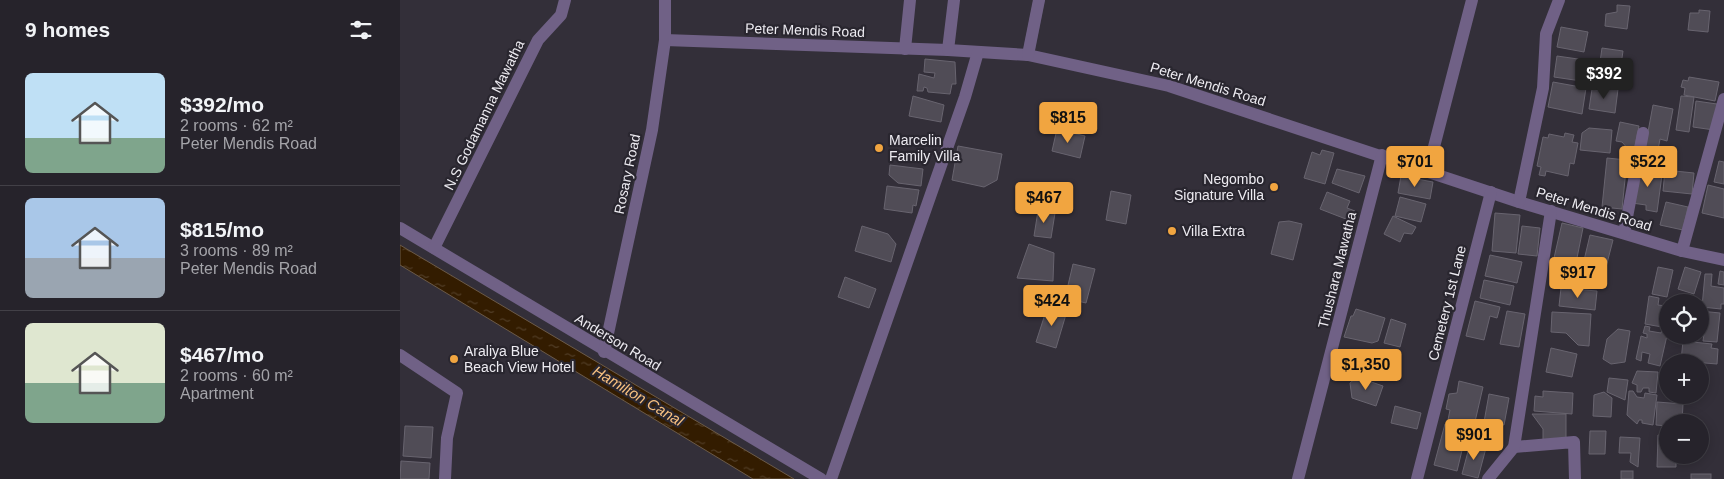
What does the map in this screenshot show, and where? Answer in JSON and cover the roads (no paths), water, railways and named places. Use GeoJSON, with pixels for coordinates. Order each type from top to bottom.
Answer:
{"type":"FeatureCollection","features":[{"type":"Feature","properties":{"kind":"street","name":"N.S Godamanna Mawatha"},"geometry":{"type":"LineString","coordinates":[[434,248],[538,40],[561,15],[565,0]]}},
{"type":"Feature","properties":{"kind":"street","name":"Rosary Road"},"geometry":{"type":"LineString","coordinates":[[604,352],[652,130],[665,40],[665,0]]}},
{"type":"Feature","properties":{"kind":"street"},"geometry":{"type":"LineString","coordinates":[[905,49],[910,0]]}},
{"type":"Feature","properties":{"kind":"street"},"geometry":{"type":"LineString","coordinates":[[948,50],[954,0]]}},
{"type":"Feature","properties":{"kind":"street"},"geometry":{"type":"LineString","coordinates":[[1028,55],[1039,0]]}},
{"type":"Feature","properties":{"kind":"street"},"geometry":{"type":"LineString","coordinates":[[1428,170],[1472,0]]}},
{"type":"Feature","properties":{"kind":"street"},"geometry":{"type":"LineString","coordinates":[[1519,202],[1543,88],[1546,34],[1559,0]]}},
{"type":"Feature","properties":{"kind":"street","name":"Peter Mendis Road"},"geometry":{"type":"LineString","coordinates":[[665,40],[948,50],[1028,55],[1169,86],[1428,170],[1519,202],[1682,251],[1724,260]]}},
{"type":"Feature","properties":{"kind":"street"},"geometry":{"type":"LineString","coordinates":[[831,479],[965,97],[978,52]]}},
{"type":"Feature","properties":{"kind":"street"},"geometry":{"type":"LineString","coordinates":[[1682,251],[1724,98]]}},
{"type":"Feature","properties":{"kind":"street"},"geometry":{"type":"LineString","coordinates":[[1624,233],[1642,134]]}},
{"type":"Feature","properties":{"kind":"street","name":"Thushara Mawatha"},"geometry":{"type":"LineString","coordinates":[[1298,479],[1382,155]]}},
{"type":"Feature","properties":{"kind":"street","name":"Cemetery 1st Lane"},"geometry":{"type":"LineString","coordinates":[[1417,479],[1491,192]]}},
{"type":"Feature","properties":{"kind":"street"},"geometry":{"type":"LineString","coordinates":[[1488,479],[1514,447],[1551,211]]}},
{"type":"Feature","properties":{"kind":"street","name":"Anderson Road"},"geometry":{"type":"LineString","coordinates":[[400,228],[604,352],[821,479]]}},
{"type":"Feature","properties":{"kind":"street"},"geometry":{"type":"LineString","coordinates":[[400,355],[457,393],[447,438],[445,479]]}},
{"type":"Feature","properties":{"kind":"street"},"geometry":{"type":"LineString","coordinates":[[1514,447],[1574,442],[1575,479]]}},
{"type":"Feature","properties":{"kind":"water","name":"Hamilton Canal"},"geometry":{"type":"Polygon","coordinates":[[[400,245],[794,479],[753,479],[400,265],[400,245]]]}},
{"type":"Feature","properties":{"kind":"place","name":"Marcelin Family Villa"},"geometry":{"type":"Point","coordinates":[879,148]}},
{"type":"Feature","properties":{"kind":"place","name":"Negombo Signature Villa"},"geometry":{"type":"Point","coordinates":[1274,187]}},
{"type":"Feature","properties":{"kind":"place","name":"Villa Extra"},"geometry":{"type":"Point","coordinates":[1172,231]}},
{"type":"Feature","properties":{"kind":"place","name":"Araliya Blue Beach View Hotel"},"geometry":{"type":"Point","coordinates":[454,359]}}]}
